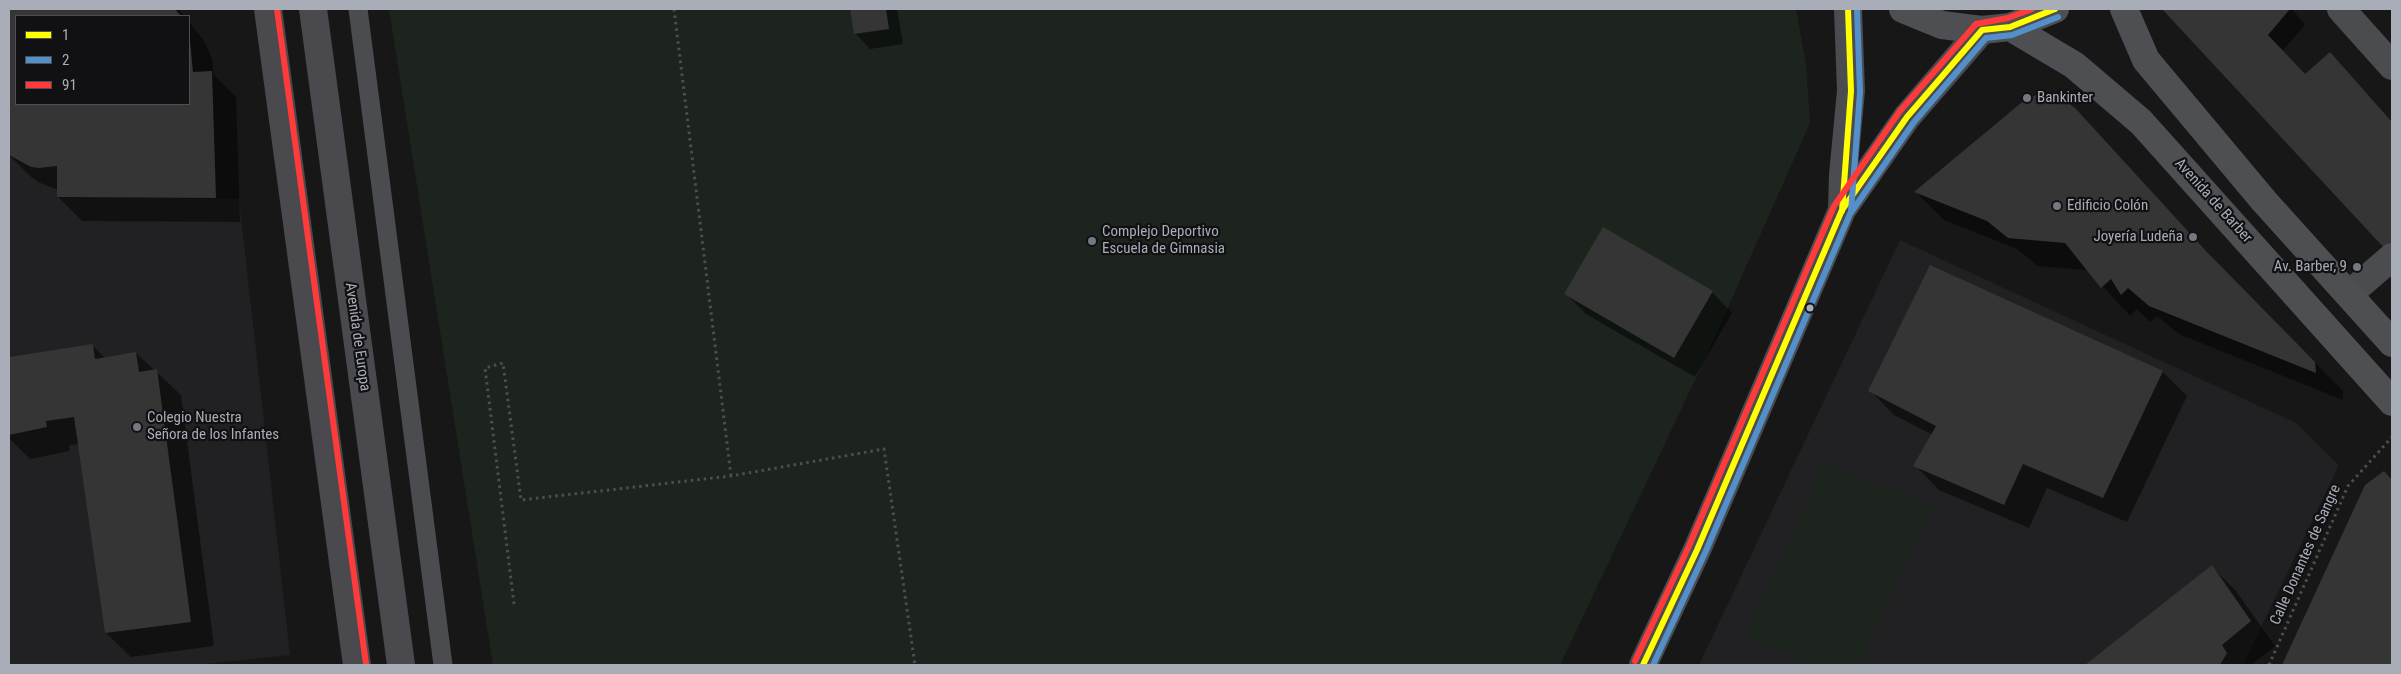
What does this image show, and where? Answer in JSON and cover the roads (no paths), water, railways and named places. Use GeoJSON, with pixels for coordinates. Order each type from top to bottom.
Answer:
{"type":"FeatureCollection","features":[{"type":"Feature","properties":{"kind":"main road"},"geometry":{"type":"LineString","coordinates":[[268,9],[357,665]]}},
{"type":"Feature","properties":{"kind":"main road","name":"Avenida de Europa"},"geometry":{"type":"LineString","coordinates":[[313,9],[401,665]]}},
{"type":"Feature","properties":{"kind":"main road"},"geometry":{"type":"LineString","coordinates":[[1903,9],[1942,26],[1982,30],[2010,27],[2055,9]]}},
{"type":"Feature","properties":{"kind":"main road"},"geometry":{"type":"LineString","coordinates":[[2124,9],[2146,60],[2264,201],[2392,343]]}},
{"type":"Feature","properties":{"kind":"main road","name":"Avenida de Barber"},"geometry":{"type":"LineString","coordinates":[[2010,27],[2074,65],[2141,122],[2392,402]]}},
{"type":"Feature","properties":{"kind":"street"},"geometry":{"type":"LineString","coordinates":[[1836,9],[1847,43]]}},
{"type":"Feature","properties":{"kind":"street"},"geometry":{"type":"LineString","coordinates":[[1842,210],[1843,175],[1851,91],[1847,43],[1848,9]]}},
{"type":"Feature","properties":{"kind":"street"},"geometry":{"type":"LineString","coordinates":[[2341,9],[2392,66]]}},
{"type":"Feature","properties":{"kind":"street"},"geometry":{"type":"LineString","coordinates":[[1643,665],[1697,550],[1842,210],[1907,117],[1982,30]]}},
{"type":"Feature","properties":{"kind":"street"},"geometry":{"type":"LineString","coordinates":[[2349,294],[2392,256]]}},
{"type":"Feature","properties":{"kind":"lane"},"geometry":{"type":"LineString","coordinates":[[358,9],[443,665]]}},
{"type":"Feature","properties":{"kind":"place","name":"Bankinter"},"geometry":{"type":"Point","coordinates":[2027,98]}},
{"type":"Feature","properties":{"kind":"place","name":"Edificio Colón"},"geometry":{"type":"Point","coordinates":[2057,206]}},
{"type":"Feature","properties":{"kind":"place","name":"Joyería Ludeña"},"geometry":{"type":"Point","coordinates":[2193,237]}},
{"type":"Feature","properties":{"kind":"place","name":"Complejo Deportivo Escuela de Gimnasia"},"geometry":{"type":"Point","coordinates":[1092,241]}},
{"type":"Feature","properties":{"kind":"place","name":"Av. Barber, 9"},"geometry":{"type":"Point","coordinates":[2357,267]}},
{"type":"Feature","properties":{"kind":"place","name":"Colegio Nuestra Señora de los Infantes"},"geometry":{"type":"Point","coordinates":[137,427]}}]}
